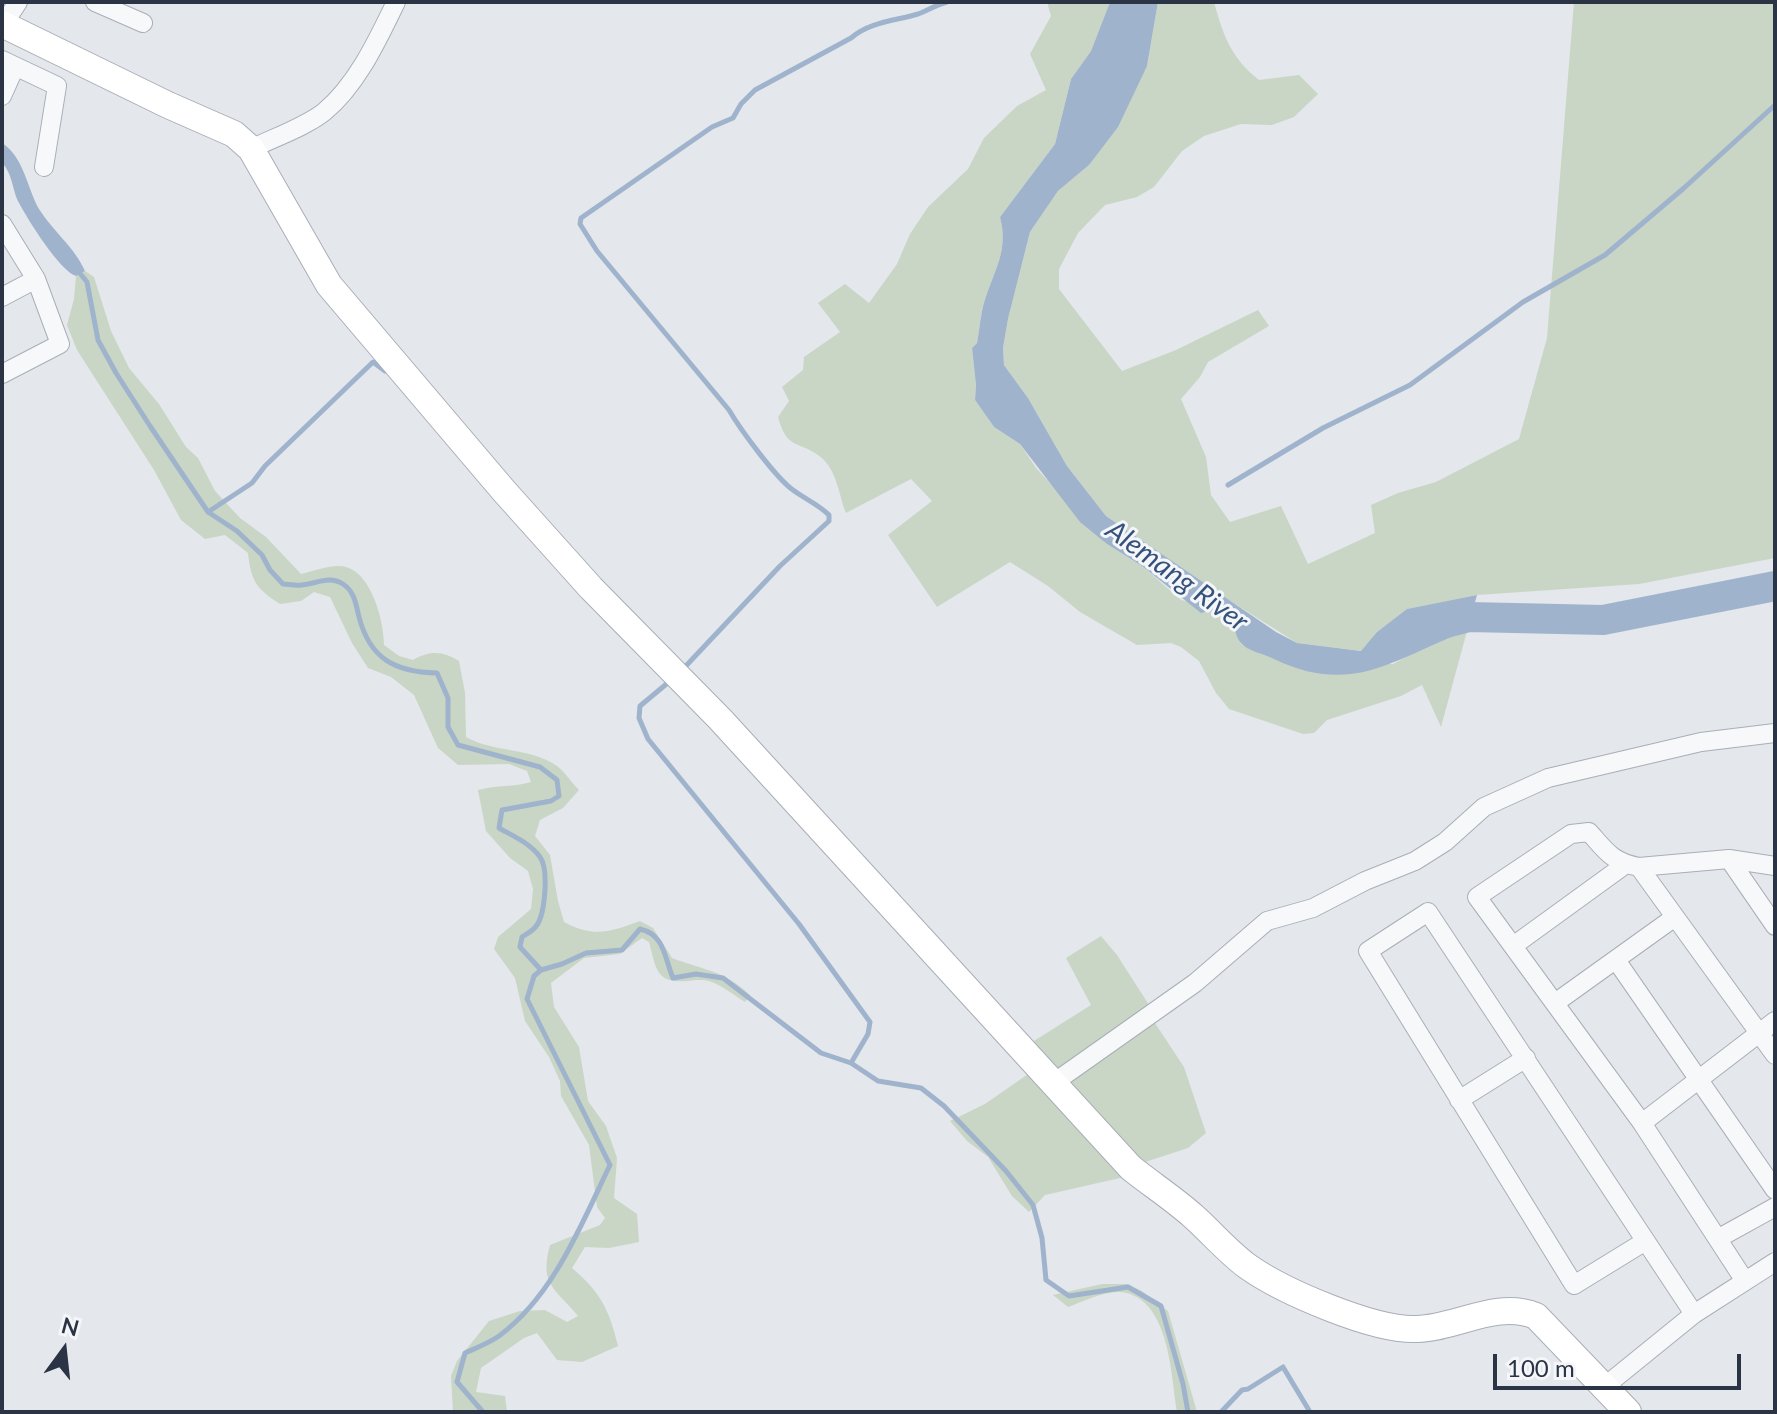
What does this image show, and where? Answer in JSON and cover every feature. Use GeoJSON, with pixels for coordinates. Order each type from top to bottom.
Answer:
{"type":"FeatureCollection","features":[{"type":"Feature","properties":{"kind":"street"},"geometry":{"type":"LineString","coordinates":[[18,2],[3,24],[234,134],[251,149],[329,285],[504,491],[591,588],[720,719],[1131,1168],[1190,1213],[1247,1266],[1336,1311],[1373,1322],[1416,1329],[1506,1310],[1524,1311],[1536,1316],[1628,1412]]}},
{"type":"Feature","properties":{"kind":"street"},"geometry":{"type":"LineString","coordinates":[[95,2],[143,23]]}},
{"type":"Feature","properties":{"kind":"street"},"geometry":{"type":"LineString","coordinates":[[251,149],[323,113],[345,90],[396,2]]}},
{"type":"Feature","properties":{"kind":"street"},"geometry":{"type":"LineString","coordinates":[[2,96],[9,64],[57,86],[44,167]]}},
{"type":"Feature","properties":{"kind":"street"},"geometry":{"type":"LineString","coordinates":[[2,224],[36,279],[60,344],[2,374]]}},
{"type":"Feature","properties":{"kind":"street"},"geometry":{"type":"LineString","coordinates":[[2,297],[36,279]]}},
{"type":"Feature","properties":{"kind":"street"},"geometry":{"type":"LineString","coordinates":[[1052,1084],[1195,983],[1267,921],[1313,908],[1365,881],[1415,861],[1445,842],[1495,801],[1548,778],[1701,742],[1775,733]]}},
{"type":"Feature","properties":{"kind":"street"},"geometry":{"type":"LineString","coordinates":[[1745,1281],[1642,1123],[1477,897],[1580,831],[1589,832],[1613,859],[1632,866],[1729,859],[1775,866]]}},
{"type":"Feature","properties":{"kind":"street"},"geometry":{"type":"LineString","coordinates":[[1729,859],[1775,926]]}},
{"type":"Feature","properties":{"kind":"street"},"geometry":{"type":"LineString","coordinates":[[1632,866],[1675,917],[1775,1055]]}},
{"type":"Feature","properties":{"kind":"street"},"geometry":{"type":"LineString","coordinates":[[1513,946],[1632,866]]}},
{"type":"Feature","properties":{"kind":"street"},"geometry":{"type":"LineString","coordinates":[[1644,1242],[1574,1285],[1368,951],[1428,912],[1694,1314]]}},
{"type":"Feature","properties":{"kind":"street"},"geometry":{"type":"LineString","coordinates":[[1555,1003],[1675,917]]}},
{"type":"Feature","properties":{"kind":"street"},"geometry":{"type":"LineString","coordinates":[[1616,960],[1775,1190]]}},
{"type":"Feature","properties":{"kind":"street"},"geometry":{"type":"LineString","coordinates":[[1642,1123],[1698,1077],[1775,1021]]}},
{"type":"Feature","properties":{"kind":"street"},"geometry":{"type":"LineString","coordinates":[[1459,1100],[1526,1058]]}},
{"type":"Feature","properties":{"kind":"street"},"geometry":{"type":"LineString","coordinates":[[1719,1238],[1775,1207]]}},
{"type":"Feature","properties":{"kind":"street"},"geometry":{"type":"LineString","coordinates":[[1604,1387],[1694,1314],[1775,1262]]}},
{"type":"Feature","properties":{"kind":"green space"},"geometry":{"type":"Polygon","coordinates":[[[1047,2],[1110,2],[1091,51],[1071,79],[1055,144],[1000,217],[1001,254],[985,298],[977,343],[972,348],[975,400],[994,427],[1020,444],[1036,468],[1107,544],[1142,566],[1181,600],[1216,609],[1231,624],[1242,645],[1264,654],[1393,664],[1427,646],[1467,631],[1441,727],[1422,685],[1401,696],[1327,720],[1314,733],[1303,734],[1229,709],[1216,693],[1199,661],[1181,647],[1171,643],[1137,645],[1080,612],[1048,586],[1010,562],[937,607],[888,535],[932,501],[911,479],[846,513],[836,481],[824,460],[785,435],[778,417],[789,401],[782,387],[803,370],[804,357],[840,332],[818,303],[845,284],[869,303],[897,264],[910,234],[928,207],[968,169],[984,138],[1017,106],[1046,90],[1030,54],[1051,16],[1047,2]]]}},
{"type":"Feature","properties":{"kind":"green space"},"geometry":{"type":"Polygon","coordinates":[[[1158,2],[1214,2],[1229,45],[1249,72],[1259,80],[1299,75],[1318,94],[1294,117],[1272,125],[1241,124],[1204,136],[1182,151],[1154,187],[1137,197],[1105,205],[1078,233],[1059,269],[1059,289],[1122,371],[1176,350],[1258,310],[1269,326],[1208,362],[1181,399],[1206,457],[1211,495],[1230,522],[1281,506],[1308,564],[1375,533],[1371,505],[1436,482],[1519,439],[1547,338],[1574,2],[1775,2],[1775,558],[1639,584],[1477,595],[1408,609],[1377,632],[1362,651],[1297,643],[1106,516],[1067,466],[1028,398],[1004,365],[1003,348],[1030,232],[1058,191],[1089,165],[1147,66],[1158,2]]]}},
{"type":"Feature","properties":{"kind":"green space"},"geometry":{"type":"Polygon","coordinates":[[[85,271],[94,277],[111,331],[129,368],[159,404],[186,447],[198,458],[215,491],[240,518],[266,537],[301,574],[335,566],[355,571],[375,600],[384,645],[399,656],[413,660],[436,653],[459,661],[465,693],[466,737],[488,746],[546,760],[560,768],[579,790],[563,808],[540,820],[535,836],[550,855],[564,922],[584,930],[602,932],[640,921],[653,928],[672,958],[723,976],[750,995],[745,1002],[709,981],[676,981],[663,977],[653,959],[649,942],[642,938],[620,954],[584,958],[551,983],[554,1007],[579,1047],[588,1101],[606,1126],[617,1158],[614,1198],[637,1214],[639,1242],[609,1248],[585,1247],[572,1268],[602,1302],[618,1346],[582,1362],[557,1360],[537,1333],[524,1338],[481,1368],[476,1392],[505,1396],[507,1412],[453,1412],[451,1376],[457,1361],[489,1321],[520,1311],[545,1310],[567,1322],[578,1316],[548,1278],[546,1269],[550,1245],[600,1225],[605,1218],[597,1207],[589,1145],[561,1096],[560,1081],[549,1057],[525,1021],[515,978],[494,949],[498,937],[531,909],[533,889],[528,871],[510,858],[486,831],[478,790],[531,782],[527,771],[509,764],[458,765],[438,748],[414,695],[391,677],[368,668],[330,597],[314,592],[301,601],[280,604],[256,584],[248,553],[225,535],[205,539],[181,520],[154,470],[77,350],[67,325],[76,276],[85,271]]]}},
{"type":"Feature","properties":{"kind":"green space"},"geometry":{"type":"Polygon","coordinates":[[[1101,936],[1151,1008],[1147,1011],[1184,1067],[1206,1133],[1188,1148],[1136,1165],[1026,1046],[1091,1005],[1066,958],[1101,936]]]}},
{"type":"Feature","properties":{"kind":"green space"},"geometry":{"type":"Polygon","coordinates":[[[1031,1072],[1129,1176],[1045,1195],[1029,1212],[1012,1196],[988,1157],[967,1141],[950,1121],[985,1104],[1031,1072]]]}},
{"type":"Feature","properties":{"kind":"green space"},"geometry":{"type":"Polygon","coordinates":[[[1102,1284],[1127,1284],[1142,1291],[1168,1311],[1197,1412],[1177,1412],[1166,1344],[1160,1326],[1141,1300],[1127,1293],[1112,1292],[1068,1307],[1053,1295],[1102,1284]]]}},
{"type":"Feature","properties":{"kind":"water"},"geometry":{"type":"Polygon","coordinates":[[[1110,2],[1158,2],[1147,66],[1118,127],[1089,165],[1058,191],[1030,232],[1008,319],[1003,348],[1004,365],[1028,398],[1067,466],[1106,516],[1276,632],[1297,643],[1361,651],[1377,632],[1407,609],[1477,595],[1467,631],[1395,662],[1351,674],[1302,670],[1252,650],[1238,640],[1231,624],[1216,609],[1201,613],[1080,522],[1020,444],[994,427],[975,400],[972,348],[977,343],[985,298],[1001,254],[1000,217],[1055,144],[1071,79],[1091,51],[1110,2]]]}},
{"type":"Feature","properties":{"kind":"water"},"geometry":{"type":"Polygon","coordinates":[[[2,143],[20,164],[39,209],[85,271],[76,276],[69,272],[37,232],[19,203],[2,163],[2,143]]]}},
{"type":"Feature","properties":{"kind":"waterway"},"geometry":{"type":"LineString","coordinates":[[683,669],[780,566],[829,521],[829,515],[793,490],[768,464],[729,410],[597,251],[580,224],[581,218],[712,127],[733,118],[755,90],[866,28],[918,14],[947,2]]}},
{"type":"Feature","properties":{"kind":"waterway"},"geometry":{"type":"LineString","coordinates":[[1228,485],[1323,428],[1410,385],[1523,302],[1605,255],[1775,105]]}},
{"type":"Feature","properties":{"kind":"waterway"},"geometry":{"type":"LineString","coordinates":[[78,271],[87,282],[98,340],[116,373],[208,512],[237,531],[262,555],[283,584],[333,580],[347,587],[364,631],[377,653],[397,666],[437,673],[448,698],[448,727],[458,745],[540,767],[557,780],[559,796],[551,801],[502,810],[499,828],[521,840],[543,863],[545,891],[540,919],[522,937],[520,947],[541,970],[534,976],[527,999],[610,1165],[577,1235],[551,1280],[499,1336],[465,1353],[457,1382],[483,1412]]}},
{"type":"Feature","properties":{"kind":"waterway"},"geometry":{"type":"LineString","coordinates":[[208,512],[252,483],[265,466],[373,362],[385,371]]}},
{"type":"Feature","properties":{"kind":"waterway","name":"Alemang River"},"geometry":{"type":"LineString","coordinates":[[1434,626],[1469,617],[1603,620],[1775,586]]}},
{"type":"Feature","properties":{"kind":"waterway"},"geometry":{"type":"LineString","coordinates":[[670,681],[640,706],[639,718],[648,739],[799,924],[870,1022],[868,1034],[851,1063],[878,1081],[921,1088],[944,1106],[1006,1171],[1033,1205],[1042,1238],[1046,1280],[1069,1296],[1128,1287],[1161,1306],[1188,1412]]}},
{"type":"Feature","properties":{"kind":"waterway"},"geometry":{"type":"LineString","coordinates":[[541,970],[586,953],[622,950],[640,929],[659,942],[673,978],[696,974],[723,978],[821,1053],[851,1063]]}},
{"type":"Feature","properties":{"kind":"waterway"},"geometry":{"type":"LineString","coordinates":[[1221,1412],[1242,1390],[1283,1367],[1310,1412]]}}]}
